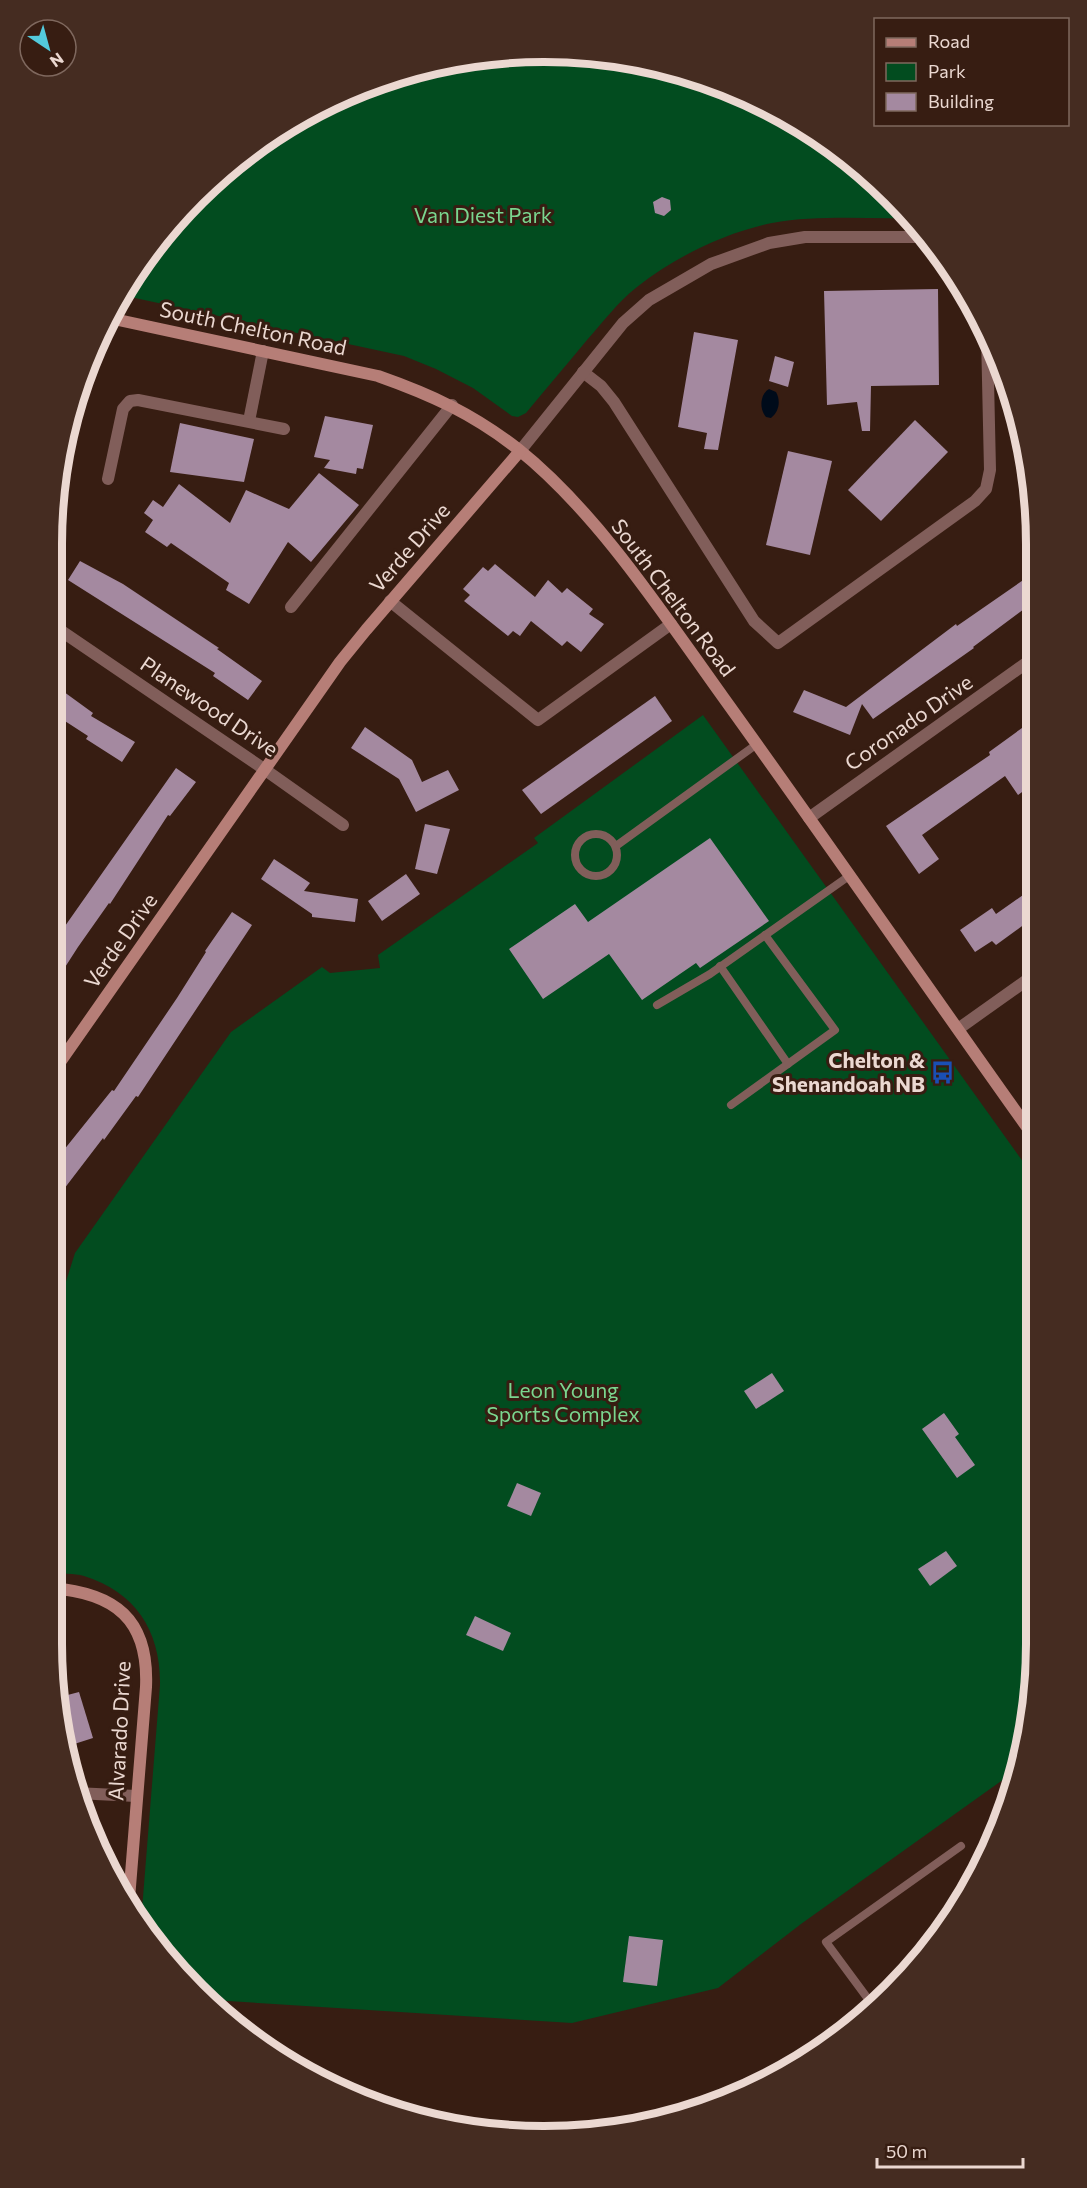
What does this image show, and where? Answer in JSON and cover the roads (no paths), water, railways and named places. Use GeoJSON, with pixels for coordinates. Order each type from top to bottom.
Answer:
{"type":"FeatureCollection","features":[{"type":"Feature","properties":{"kind":"main road","name":"South Chelton Road"},"geometry":{"type":"LineString","coordinates":[[117,320],[378,376],[452,405],[487,426],[520,451],[564,492],[596,527],[671,624],[1026,1126]]}},
{"type":"Feature","properties":{"kind":"main road","name":"Verde Drive"},"geometry":{"type":"LineString","coordinates":[[62,1059],[340,662],[520,451]]}},
{"type":"Feature","properties":{"kind":"main road","name":"Alvarado Drive"},"geometry":{"type":"LineString","coordinates":[[62,1589],[96,1595],[111,1603],[131,1622],[147,1667],[130,1891]]}},
{"type":"Feature","properties":{"kind":"street","name":"Verde Drive"},"geometry":{"type":"LineString","coordinates":[[520,451],[623,323],[649,300],[703,268],[739,252],[769,243],[805,237],[915,237]]}},
{"type":"Feature","properties":{"kind":"street"},"geometry":{"type":"LineString","coordinates":[[249,421],[263,351]]}},
{"type":"Feature","properties":{"kind":"street"},"geometry":{"type":"LineString","coordinates":[[583,372],[601,386],[614,402],[754,621],[778,643],[975,501],[986,489],[990,470],[987,356]]}},
{"type":"Feature","properties":{"kind":"street"},"geometry":{"type":"LineString","coordinates":[[108,479],[123,410],[130,401],[138,400],[284,429]]}},
{"type":"Feature","properties":{"kind":"street"},"geometry":{"type":"LineString","coordinates":[[291,608],[452,405]]}},
{"type":"Feature","properties":{"kind":"street"},"geometry":{"type":"LineString","coordinates":[[390,601],[538,720],[671,624]]}},
{"type":"Feature","properties":{"kind":"street","name":"Planewood Drive"},"geometry":{"type":"LineString","coordinates":[[62,631],[343,825]]}},
{"type":"Feature","properties":{"kind":"street","name":"Coronado Drive"},"geometry":{"type":"LineString","coordinates":[[809,819],[1026,663]]}},
{"type":"Feature","properties":{"kind":"street"},"geometry":{"type":"LineString","coordinates":[[958,1029],[1026,981]]}},
{"type":"Feature","properties":{"kind":"street"},"geometry":{"type":"LineString","coordinates":[[85,1793],[136,1796]]}},
{"type":"Feature","properties":{"kind":"lane"},"geometry":{"type":"LineString","coordinates":[[616,846],[757,744]]}},
{"type":"Feature","properties":{"kind":"lane"},"geometry":{"type":"LineString","coordinates":[[603,835],[616,846],[616,864],[604,875],[585,874],[577,866],[575,852],[577,845],[586,836],[603,835]]}},
{"type":"Feature","properties":{"kind":"lane"},"geometry":{"type":"LineString","coordinates":[[657,1005],[720,966],[849,876]]}},
{"type":"Feature","properties":{"kind":"lane"},"geometry":{"type":"LineString","coordinates":[[731,1106],[835,1030],[765,935]]}},
{"type":"Feature","properties":{"kind":"lane"},"geometry":{"type":"LineString","coordinates":[[720,966],[788,1064]]}},
{"type":"Feature","properties":{"kind":"lane"},"geometry":{"type":"LineString","coordinates":[[869,2000],[826,1941],[961,1846]]}},
{"type":"Feature","properties":{"kind":"water"},"geometry":{"type":"Polygon","coordinates":[[[769,389],[776,392],[779,403],[776,413],[771,418],[766,417],[762,406],[762,398],[769,389]]]}},
{"type":"Feature","properties":{"kind":"place","name":"Chelton & Shenandoah NB"},"geometry":{"type":"Point","coordinates":[943,1073]}},
{"type":"Feature","properties":{"kind":"park label","name":"Van Diest Park"},"geometry":{"type":"Point","coordinates":[483,216]}},
{"type":"Feature","properties":{"kind":"park label","name":"Leon Young Sports Complex"},"geometry":{"type":"Point","coordinates":[563,1403]}}]}
